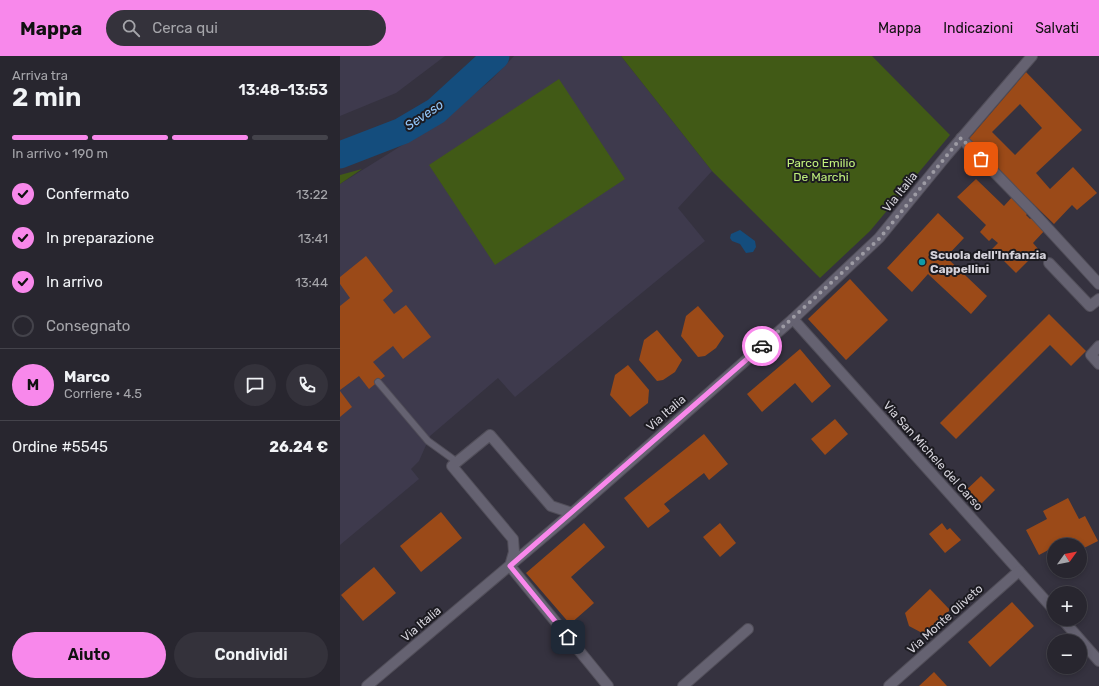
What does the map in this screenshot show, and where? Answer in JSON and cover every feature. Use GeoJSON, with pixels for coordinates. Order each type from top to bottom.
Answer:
{"type":"FeatureCollection","features":[{"type":"Feature","properties":{"kind":"street","name":"Via Italia"},"geometry":{"type":"LineString","coordinates":[[367,686],[572,513],[793,320],[880,238],[961,138],[1032,56]]}},
{"type":"Feature","properties":{"kind":"street"},"geometry":{"type":"LineString","coordinates":[[961,138],[1031,210],[1099,284]]}},
{"type":"Feature","properties":{"kind":"street"},"geometry":{"type":"LineString","coordinates":[[1049,263],[1090,306],[1099,299]]}},
{"type":"Feature","properties":{"kind":"street","name":"Via San Michele del Carso"},"geometry":{"type":"LineString","coordinates":[[793,320],[1047,602]]}},
{"type":"Feature","properties":{"kind":"street"},"geometry":{"type":"LineString","coordinates":[[1099,346],[1090,355],[1099,364]]}},
{"type":"Feature","properties":{"kind":"street"},"geometry":{"type":"LineString","coordinates":[[572,513],[551,506],[490,435],[452,466],[513,539],[514,552],[510,566],[608,686]]}},
{"type":"Feature","properties":{"kind":"street","name":"Via Monte Oliveto"},"geometry":{"type":"LineString","coordinates":[[889,686],[1019,571]]}},
{"type":"Feature","properties":{"kind":"street"},"geometry":{"type":"LineString","coordinates":[[1068,626],[1099,661]]}},
{"type":"Feature","properties":{"kind":"street"},"geometry":{"type":"LineString","coordinates":[[684,686],[748,630]]}},
{"type":"Feature","properties":{"kind":"lane"},"geometry":{"type":"LineString","coordinates":[[378,382],[428,441],[457,462]]}},
{"type":"Feature","properties":{"kind":"shaded area"},"geometry":{"type":"Polygon","coordinates":[[[340,56],[445,56],[396,93],[340,116],[340,56]]]}},
{"type":"Feature","properties":{"kind":"shaded area"},"geometry":{"type":"Polygon","coordinates":[[[514,56],[621,56],[712,171],[678,208],[705,241],[515,397],[498,378],[430,436],[419,461],[411,469],[419,479],[340,545],[340,184],[441,121],[491,80],[514,56]]]}},
{"type":"Feature","properties":{"kind":"green space","name":"Parco Emilio De Marchi"},"geometry":{"type":"Polygon","coordinates":[[[621,56],[872,56],[950,135],[870,231],[820,278],[712,171],[621,56]]]}},
{"type":"Feature","properties":{"kind":"green space"},"geometry":{"type":"Polygon","coordinates":[[[559,79],[625,179],[495,265],[429,165],[559,79]]]}},
{"type":"Feature","properties":{"kind":"green space"},"geometry":{"type":"Polygon","coordinates":[[[362,169],[340,184],[340,175],[362,169]]]}},
{"type":"Feature","properties":{"kind":"water"},"geometry":{"type":"Polygon","coordinates":[[[740,230],[755,241],[756,247],[753,252],[746,253],[740,244],[732,241],[730,238],[731,234],[740,230]]]}},
{"type":"Feature","properties":{"kind":"building"},"geometry":{"type":"Polygon","coordinates":[[[1026,72],[1082,130],[1036,173],[1050,189],[1073,167],[1097,193],[1077,210],[1072,205],[1054,224],[968,140],[1026,72]],[[1020,104],[992,132],[1015,155],[1042,128],[1020,104]]]}},
{"type":"Feature","properties":{"kind":"building"},"geometry":{"type":"Polygon","coordinates":[[[976,179],[1004,206],[1013,196],[1029,212],[1026,215],[1030,219],[1033,216],[1046,229],[1033,243],[1039,250],[1016,273],[992,249],[998,243],[992,238],[989,241],[980,232],[986,225],[957,197],[976,179]]]}},
{"type":"Feature","properties":{"kind":"building","name":"Scuola dell'Infanzia Cappellini"},"geometry":{"type":"Polygon","coordinates":[[[938,213],[964,238],[946,257],[987,296],[971,314],[928,274],[912,292],[887,268],[938,213]]]}},
{"type":"Feature","properties":{"kind":"building"},"geometry":{"type":"Polygon","coordinates":[[[366,256],[393,291],[383,300],[394,314],[406,305],[431,337],[403,359],[393,346],[373,362],[385,376],[369,389],[359,376],[340,390],[340,306],[350,298],[340,284],[340,277],[366,256]]]}},
{"type":"Feature","properties":{"kind":"building"},"geometry":{"type":"Polygon","coordinates":[[[850,279],[888,320],[846,360],[808,319],[850,279]]]}},
{"type":"Feature","properties":{"kind":"building"},"geometry":{"type":"Polygon","coordinates":[[[698,306],[724,336],[716,348],[705,356],[698,357],[681,336],[686,316],[698,306]]]}},
{"type":"Feature","properties":{"kind":"building"},"geometry":{"type":"Polygon","coordinates":[[[1049,314],[1086,351],[1071,366],[1050,345],[956,439],[940,423],[1049,314]]]}},
{"type":"Feature","properties":{"kind":"building"},"geometry":{"type":"Polygon","coordinates":[[[657,330],[682,360],[675,372],[663,380],[657,381],[639,360],[644,340],[657,330]]]}},
{"type":"Feature","properties":{"kind":"building"},"geometry":{"type":"Polygon","coordinates":[[[800,349],[831,386],[812,403],[795,383],[762,412],[747,394],[800,349]]]}},
{"type":"Feature","properties":{"kind":"building"},"geometry":{"type":"Polygon","coordinates":[[[628,365],[649,390],[648,403],[630,417],[610,395],[615,375],[628,365]]]}},
{"type":"Feature","properties":{"kind":"building"},"geometry":{"type":"Polygon","coordinates":[[[340,391],[352,407],[340,417],[340,391]]]}},
{"type":"Feature","properties":{"kind":"building"},"geometry":{"type":"Polygon","coordinates":[[[835,419],[848,434],[825,455],[811,439],[835,419]]]}},
{"type":"Feature","properties":{"kind":"building"},"geometry":{"type":"Polygon","coordinates":[[[704,434],[728,464],[709,480],[704,473],[664,504],[670,511],[648,528],[624,498],[704,434]]]}},
{"type":"Feature","properties":{"kind":"building"},"geometry":{"type":"Polygon","coordinates":[[[981,476],[995,490],[976,509],[962,494],[981,476]]]}},
{"type":"Feature","properties":{"kind":"building"},"geometry":{"type":"Polygon","coordinates":[[[1068,498],[1079,519],[1085,516],[1098,541],[1087,546],[1087,538],[1047,538],[1047,551],[1039,555],[1026,530],[1047,519],[1043,511],[1068,498]]]}},
{"type":"Feature","properties":{"kind":"building"},"geometry":{"type":"Polygon","coordinates":[[[441,512],[462,538],[421,572],[400,546],[441,512]]]}},
{"type":"Feature","properties":{"kind":"building"},"geometry":{"type":"Polygon","coordinates":[[[584,523],[605,547],[571,577],[594,603],[570,624],[526,573],[584,523]]]}},
{"type":"Feature","properties":{"kind":"building"},"geometry":{"type":"Polygon","coordinates":[[[720,523],[736,543],[720,557],[703,537],[720,523]]]}},
{"type":"Feature","properties":{"kind":"building"},"geometry":{"type":"Polygon","coordinates":[[[942,523],[947,530],[950,528],[961,540],[945,553],[929,534],[942,523]]]}},
{"type":"Feature","properties":{"kind":"building"},"geometry":{"type":"Polygon","coordinates":[[[374,567],[396,593],[363,621],[341,595],[374,567]]]}},
{"type":"Feature","properties":{"kind":"building"},"geometry":{"type":"Polygon","coordinates":[[[930,589],[950,610],[924,634],[909,626],[905,613],[930,589]]]}},
{"type":"Feature","properties":{"kind":"building"},"geometry":{"type":"Polygon","coordinates":[[[1012,602],[1034,626],[990,667],[968,642],[1012,602]]]}},
{"type":"Feature","properties":{"kind":"building"},"geometry":{"type":"Polygon","coordinates":[[[934,672],[947,686],[919,686],[934,672]]]}},
{"type":"Feature","properties":{"kind":"waterway","name":"Seveso"},"geometry":{"type":"LineString","coordinates":[[340,155],[402,131],[436,111],[496,56]]}},
{"type":"Feature","properties":{"kind":"way so far"},"geometry":{"type":"LineString","coordinates":[[762,346],[793,320],[880,238],[961,138],[981,159]]}},
{"type":"Feature","properties":{"kind":"place","name":"Scuola dell'Infanzia Cappellini"},"geometry":{"type":"Point","coordinates":[922,262]}},
{"type":"Feature","properties":{"kind":"route"},"geometry":{"type":"LineString","coordinates":[[568,637],[510,566],[762,346]]}}]}
